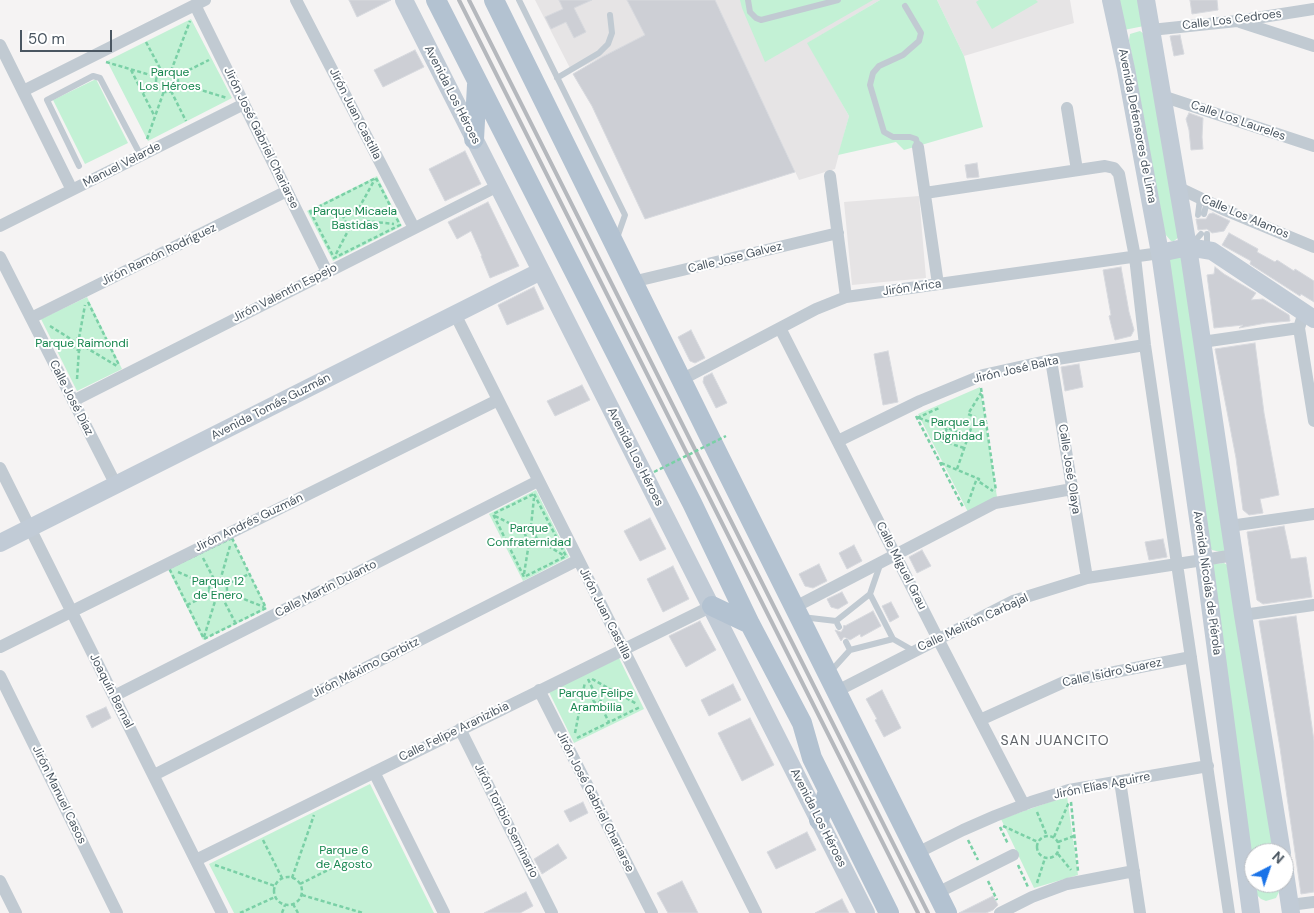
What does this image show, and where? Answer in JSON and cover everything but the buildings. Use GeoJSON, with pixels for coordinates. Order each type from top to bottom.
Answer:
{"type":"FeatureCollection","features":[{"type":"Feature","properties":{"kind":"main road","name":"Avenida Los Héroes"},"geometry":{"type":"LineString","coordinates":[[404,0],[866,913]]}},
{"type":"Feature","properties":{"kind":"main road","name":"Avenida Los Héroes"},"geometry":{"type":"LineString","coordinates":[[436,0],[692,503],[750,624],[802,723],[812,758],[889,913]]}},
{"type":"Feature","properties":{"kind":"main road"},"geometry":{"type":"LineString","coordinates":[[494,0],[632,282],[947,913]]}},
{"type":"Feature","properties":{"kind":"main road","name":"Avenida Defensores de Lima"},"geometry":{"type":"LineString","coordinates":[[1110,0],[1126,69],[1160,252]]}},
{"type":"Feature","properties":{"kind":"main road"},"geometry":{"type":"LineString","coordinates":[[1146,0],[1188,247],[1243,615],[1280,843]]}},
{"type":"Feature","properties":{"kind":"main road"},"geometry":{"type":"LineString","coordinates":[[474,139],[478,83]]}},
{"type":"Feature","properties":{"kind":"main road"},"geometry":{"type":"LineString","coordinates":[[1160,252],[1188,247],[1205,239],[1212,251],[1306,320]]}},
{"type":"Feature","properties":{"kind":"main road","name":"Avenida Nicolás de Piérola"},"geometry":{"type":"LineString","coordinates":[[1160,252],[1204,560],[1251,913]]}},
{"type":"Feature","properties":{"kind":"main road","name":"Avenida Tomás Guzmán"},"geometry":{"type":"LineString","coordinates":[[0,543],[541,271]]}},
{"type":"Feature","properties":{"kind":"main road"},"geometry":{"type":"LineString","coordinates":[[712,606],[750,624]]}},
{"type":"Feature","properties":{"kind":"main road"},"geometry":{"type":"LineString","coordinates":[[802,723],[821,754],[901,913]]}},
{"type":"Feature","properties":{"kind":"main road"},"geometry":{"type":"LineString","coordinates":[[819,820],[828,791]]}},
{"type":"Feature","properties":{"kind":"main road"},"geometry":{"type":"LineString","coordinates":[[1286,893],[1288,910]]}},
{"type":"Feature","properties":{"kind":"street","name":"Jirón Juan Castilla"},"geometry":{"type":"LineString","coordinates":[[296,0],[381,175],[414,228]]}},
{"type":"Feature","properties":{"kind":"street"},"geometry":{"type":"LineString","coordinates":[[23,92],[200,2]]}},
{"type":"Feature","properties":{"kind":"street","name":"Jirón José Gabriel Chariarse"},"geometry":{"type":"LineString","coordinates":[[200,2],[244,104],[287,191],[305,214],[327,272]]}},
{"type":"Feature","properties":{"kind":"street","name":"Calle Los Cedroes"},"geometry":{"type":"LineString","coordinates":[[1151,30],[1238,21],[1310,6]]}},
{"type":"Feature","properties":{"kind":"street"},"geometry":{"type":"LineString","coordinates":[[1238,21],[1314,46]]}},
{"type":"Feature","properties":{"kind":"street"},"geometry":{"type":"LineString","coordinates":[[0,45],[72,190]]}},
{"type":"Feature","properties":{"kind":"street","name":"Calle Los Laureles"},"geometry":{"type":"LineString","coordinates":[[1162,96],[1314,146]]}},
{"type":"Feature","properties":{"kind":"street","name":"Manuel Velarde"},"geometry":{"type":"LineString","coordinates":[[0,226],[244,104]]}},
{"type":"Feature","properties":{"kind":"street"},"geometry":{"type":"LineString","coordinates":[[1067,108],[1077,170]]}},
{"type":"Feature","properties":{"kind":"street"},"geometry":{"type":"LineString","coordinates":[[918,147],[938,284]]}},
{"type":"Feature","properties":{"kind":"street"},"geometry":{"type":"LineString","coordinates":[[925,193],[1105,166],[1114,168],[1120,177],[1135,257],[1145,345],[1229,913]]}},
{"type":"Feature","properties":{"kind":"street"},"geometry":{"type":"LineString","coordinates":[[830,176],[846,297]]}},
{"type":"Feature","properties":{"kind":"street","name":"Jirón Valentín Espejo"},"geometry":{"type":"LineString","coordinates":[[73,401],[498,186]]}},
{"type":"Feature","properties":{"kind":"street","name":"Calle Los Alamos"},"geometry":{"type":"LineString","coordinates":[[1177,187],[1314,247]]}},
{"type":"Feature","properties":{"kind":"street","name":"Jirón Ramón Rodríguez"},"geometry":{"type":"LineString","coordinates":[[31,318],[287,191]]}},
{"type":"Feature","properties":{"kind":"street","name":"Calle Jose Galvez"},"geometry":{"type":"LineString","coordinates":[[632,282],[838,233]]}},
{"type":"Feature","properties":{"kind":"street","name":"Jirón Arica"},"geometry":{"type":"LineString","coordinates":[[681,380],[816,309],[846,297],[1160,252]]}},
{"type":"Feature","properties":{"kind":"street","name":"Calle José Díaz"},"geometry":{"type":"LineString","coordinates":[[0,257],[116,485]]}},
{"type":"Feature","properties":{"kind":"street","name":"Jirón Juan Castilla"},"geometry":{"type":"LineString","coordinates":[[454,314],[538,481],[572,558],[623,648],[756,913]]}},
{"type":"Feature","properties":{"kind":"street"},"geometry":{"type":"LineString","coordinates":[[1202,342],[1306,320],[1314,421]]}},
{"type":"Feature","properties":{"kind":"street","name":"Calle Miguel Grau"},"geometry":{"type":"LineString","coordinates":[[780,328],[980,720],[1028,803]]}},
{"type":"Feature","properties":{"kind":"street","name":"Jirón José Balta"},"geometry":{"type":"LineString","coordinates":[[838,442],[911,406],[979,376],[1051,360],[1145,345]]}},
{"type":"Feature","properties":{"kind":"street","name":"Calle José Olaya"},"geometry":{"type":"LineString","coordinates":[[1051,360],[1087,578]]}},
{"type":"Feature","properties":{"kind":"street","name":"Jirón Andrés Guzmán"},"geometry":{"type":"LineString","coordinates":[[0,647],[230,536],[498,400]]}},
{"type":"Feature","properties":{"kind":"street","name":"Joaquín Bernal"},"geometry":{"type":"LineString","coordinates":[[0,468],[222,913]]}},
{"type":"Feature","properties":{"kind":"street","name":"Calle Martín Dulanto"},"geometry":{"type":"LineString","coordinates":[[114,696],[206,644],[268,612],[491,510],[538,481]]}},
{"type":"Feature","properties":{"kind":"street"},"geometry":{"type":"LineString","coordinates":[[797,612],[997,498],[1072,489]]}},
{"type":"Feature","properties":{"kind":"street"},"geometry":{"type":"LineString","coordinates":[[1230,526],[1314,514]]}},
{"type":"Feature","properties":{"kind":"street","name":"Calle Melitón Carbajal"},"geometry":{"type":"LineString","coordinates":[[832,682],[914,651],[1013,601],[1087,578],[1234,555]]}},
{"type":"Feature","properties":{"kind":"street","name":"Jirón Máximo Gorbitz"},"geometry":{"type":"LineString","coordinates":[[154,775],[572,558]]}},
{"type":"Feature","properties":{"kind":"street"},"geometry":{"type":"LineString","coordinates":[[1243,615],[1314,605]]}},
{"type":"Feature","properties":{"kind":"street","name":"Calle Felipe Aranizibia"},"geometry":{"type":"LineString","coordinates":[[196,860],[623,648],[712,606]]}},
{"type":"Feature","properties":{"kind":"street","name":"Calle Isidro Suarez"},"geometry":{"type":"LineString","coordinates":[[980,720],[1064,682],[1190,657]]}},
{"type":"Feature","properties":{"kind":"street","name":"Jirón Manuel Casos"},"geometry":{"type":"LineString","coordinates":[[0,676],[117,913]]}},
{"type":"Feature","properties":{"kind":"street","name":"Jirón José Gabriel Chariarse"},"geometry":{"type":"LineString","coordinates":[[539,690],[652,913]]}},
{"type":"Feature","properties":{"kind":"street","name":"Jirón Toribio Seminario"},"geometry":{"type":"LineString","coordinates":[[460,729],[552,913]]}},
{"type":"Feature","properties":{"kind":"street","name":"Jirón Elías Aguirre"},"geometry":{"type":"LineString","coordinates":[[917,853],[963,830],[1028,803],[1069,790],[1208,766]]}},
{"type":"Feature","properties":{"kind":"street"},"geometry":{"type":"LineString","coordinates":[[374,772],[444,913]]}},
{"type":"Feature","properties":{"kind":"street"},"geometry":{"type":"LineString","coordinates":[[1120,781],[1140,913]]}},
{"type":"Feature","properties":{"kind":"street"},"geometry":{"type":"LineString","coordinates":[[937,893],[1013,855]]}},
{"type":"Feature","properties":{"kind":"street"},"geometry":{"type":"LineString","coordinates":[[1000,913],[1025,904],[1067,884],[1134,871]]}},
{"type":"Feature","properties":{"kind":"street"},"geometry":{"type":"LineString","coordinates":[[0,881],[16,913]]}},
{"type":"Feature","properties":{"kind":"street"},"geometry":{"type":"LineString","coordinates":[[1288,910],[1314,902]]}},
{"type":"Feature","properties":{"kind":"lane"},"geometry":{"type":"LineString","coordinates":[[518,0],[625,215],[614,244]]}},
{"type":"Feature","properties":{"kind":"lane"},"geometry":{"type":"LineString","coordinates":[[748,0],[750,12],[761,20],[838,0]]}},
{"type":"Feature","properties":{"kind":"lane"},"geometry":{"type":"LineString","coordinates":[[905,6],[921,33],[919,41],[903,55],[879,66],[873,73],[870,85],[884,132],[892,137],[916,139],[918,147]]}},
{"type":"Feature","properties":{"kind":"lane"},"geometry":{"type":"LineString","coordinates":[[557,78],[599,53],[608,44],[612,33],[610,14]]}},
{"type":"Feature","properties":{"kind":"lane"},"geometry":{"type":"LineString","coordinates":[[79,166],[47,100],[93,76],[100,78],[141,156]]}},
{"type":"Feature","properties":{"kind":"lane"},"geometry":{"type":"LineString","coordinates":[[1201,215],[1203,200]]}},
{"type":"Feature","properties":{"kind":"lane"},"geometry":{"type":"LineString","coordinates":[[797,612],[838,624],[870,594],[881,563]]}},
{"type":"Feature","properties":{"kind":"lane"},"geometry":{"type":"LineString","coordinates":[[870,594],[893,639],[914,651]]}},
{"type":"Feature","properties":{"kind":"lane"},"geometry":{"type":"LineString","coordinates":[[832,682],[850,650],[893,639]]}},
{"type":"Feature","properties":{"kind":"lane"},"geometry":{"type":"LineString","coordinates":[[846,642],[850,650]]}},
{"type":"Feature","properties":{"kind":"path"},"geometry":{"type":"LineString","coordinates":[[182,24],[191,20]]}},
{"type":"Feature","properties":{"kind":"path"},"geometry":{"type":"LineString","coordinates":[[191,20],[195,28]]}},
{"type":"Feature","properties":{"kind":"path"},"geometry":{"type":"LineString","coordinates":[[171,71],[191,20]]}},
{"type":"Feature","properties":{"kind":"path"},"geometry":{"type":"LineString","coordinates":[[141,32],[162,72]]}},
{"type":"Feature","properties":{"kind":"path"},"geometry":{"type":"LineString","coordinates":[[114,58],[106,62],[158,77]]}},
{"type":"Feature","properties":{"kind":"path"},"geometry":{"type":"LineString","coordinates":[[177,76],[211,59]]}},
{"type":"Feature","properties":{"kind":"path"},"geometry":{"type":"LineString","coordinates":[[132,70],[154,117]]}},
{"type":"Feature","properties":{"kind":"path"},"geometry":{"type":"LineString","coordinates":[[171,71],[177,76],[178,83],[171,91],[164,91],[158,85],[158,77],[162,72],[171,71]]}},
{"type":"Feature","properties":{"kind":"path"},"geometry":{"type":"LineString","coordinates":[[178,83],[231,99]]}},
{"type":"Feature","properties":{"kind":"path"},"geometry":{"type":"LineString","coordinates":[[143,92],[158,85]]}},
{"type":"Feature","properties":{"kind":"path"},"geometry":{"type":"LineString","coordinates":[[154,137],[146,141],[164,91]]}},
{"type":"Feature","properties":{"kind":"path"},"geometry":{"type":"LineString","coordinates":[[171,91],[191,131]]}},
{"type":"Feature","properties":{"kind":"path"},"geometry":{"type":"LineString","coordinates":[[227,91],[231,99]]}},
{"type":"Feature","properties":{"kind":"path"},"geometry":{"type":"LineString","coordinates":[[222,103],[231,99]]}},
{"type":"Feature","properties":{"kind":"path"},"geometry":{"type":"LineString","coordinates":[[305,214],[343,216],[359,208],[381,175]]}},
{"type":"Feature","properties":{"kind":"path"},"geometry":{"type":"LineString","coordinates":[[305,214],[381,175]]}},
{"type":"Feature","properties":{"kind":"path"},"geometry":{"type":"LineString","coordinates":[[381,175],[400,224]]}},
{"type":"Feature","properties":{"kind":"path"},"geometry":{"type":"LineString","coordinates":[[359,208],[366,220]]}},
{"type":"Feature","properties":{"kind":"path"},"geometry":{"type":"LineString","coordinates":[[305,214],[334,258]]}},
{"type":"Feature","properties":{"kind":"path"},"geometry":{"type":"LineString","coordinates":[[343,216],[349,229]]}},
{"type":"Feature","properties":{"kind":"path"},"geometry":{"type":"LineString","coordinates":[[327,272],[349,229],[366,220],[400,224],[414,228]]}},
{"type":"Feature","properties":{"kind":"path"},"geometry":{"type":"LineString","coordinates":[[334,258],[400,224]]}},
{"type":"Feature","properties":{"kind":"path"},"geometry":{"type":"LineString","coordinates":[[74,341],[79,338],[86,298],[120,368]]}},
{"type":"Feature","properties":{"kind":"path"},"geometry":{"type":"LineString","coordinates":[[31,318],[41,321],[74,341]]}},
{"type":"Feature","properties":{"kind":"path"},"geometry":{"type":"LineString","coordinates":[[79,338],[84,340],[84,347]]}},
{"type":"Feature","properties":{"kind":"path"},"geometry":{"type":"LineString","coordinates":[[74,341],[73,346],[78,350]]}},
{"type":"Feature","properties":{"kind":"path"},"geometry":{"type":"LineString","coordinates":[[78,350],[84,347]]}},
{"type":"Feature","properties":{"kind":"path"},"geometry":{"type":"LineString","coordinates":[[84,347],[120,368]]}},
{"type":"Feature","properties":{"kind":"path"},"geometry":{"type":"LineString","coordinates":[[73,401],[76,390],[78,350]]}},
{"type":"Feature","properties":{"kind":"path"},"geometry":{"type":"LineString","coordinates":[[112,372],[120,368]]}},
{"type":"Feature","properties":{"kind":"path"},"geometry":{"type":"LineString","coordinates":[[979,376],[997,498]]}},
{"type":"Feature","properties":{"kind":"path"},"geometry":{"type":"LineString","coordinates":[[957,469],[975,417],[968,414],[981,391]]}},
{"type":"Feature","properties":{"kind":"path"},"geometry":{"type":"LineString","coordinates":[[911,406],[965,512],[977,478]]}},
{"type":"Feature","properties":{"kind":"path"},"geometry":{"type":"LineString","coordinates":[[917,418],[968,436]]}},
{"type":"Feature","properties":{"kind":"path"},"geometry":{"type":"LineString","coordinates":[[947,428],[942,441],[964,448]]}},
{"type":"Feature","properties":{"kind":"path"},"geometry":{"type":"LineString","coordinates":[[654,472],[726,436]]}},
{"type":"Feature","properties":{"kind":"path"},"geometry":{"type":"LineString","coordinates":[[940,462],[979,479],[978,481],[997,498]]}},
{"type":"Feature","properties":{"kind":"path"},"geometry":{"type":"LineString","coordinates":[[538,481],[534,494],[531,526],[538,539],[572,558]]}},
{"type":"Feature","properties":{"kind":"path"},"geometry":{"type":"LineString","coordinates":[[491,510],[534,494]]}},
{"type":"Feature","properties":{"kind":"path"},"geometry":{"type":"LineString","coordinates":[[534,494],[572,558]]}},
{"type":"Feature","properties":{"kind":"path"},"geometry":{"type":"LineString","coordinates":[[491,510],[523,530],[529,543],[524,577]]}},
{"type":"Feature","properties":{"kind":"path"},"geometry":{"type":"LineString","coordinates":[[491,510],[524,577]]}},
{"type":"Feature","properties":{"kind":"path"},"geometry":{"type":"LineString","coordinates":[[523,530],[531,526]]}},
{"type":"Feature","properties":{"kind":"path"},"geometry":{"type":"LineString","coordinates":[[168,566],[200,553],[230,536]]}},
{"type":"Feature","properties":{"kind":"path"},"geometry":{"type":"LineString","coordinates":[[230,536],[268,612]]}},
{"type":"Feature","properties":{"kind":"path"},"geometry":{"type":"LineString","coordinates":[[220,581],[230,536]]}},
{"type":"Feature","properties":{"kind":"path"},"geometry":{"type":"LineString","coordinates":[[529,543],[538,539]]}},
{"type":"Feature","properties":{"kind":"path"},"geometry":{"type":"LineString","coordinates":[[200,553],[215,581]]}},
{"type":"Feature","properties":{"kind":"path"},"geometry":{"type":"LineString","coordinates":[[524,577],[572,558]]}},
{"type":"Feature","properties":{"kind":"path"},"geometry":{"type":"LineString","coordinates":[[168,566],[210,586]]}},
{"type":"Feature","properties":{"kind":"path"},"geometry":{"type":"LineString","coordinates":[[168,566],[206,644]]}},
{"type":"Feature","properties":{"kind":"path"},"geometry":{"type":"LineString","coordinates":[[226,585],[249,574]]}},
{"type":"Feature","properties":{"kind":"path"},"geometry":{"type":"LineString","coordinates":[[210,594],[210,586],[215,581],[220,581],[226,585]]}},
{"type":"Feature","properties":{"kind":"path"},"geometry":{"type":"LineString","coordinates":[[210,594],[216,598],[222,597],[226,592],[226,585]]}},
{"type":"Feature","properties":{"kind":"path"},"geometry":{"type":"LineString","coordinates":[[226,592],[268,612]]}},
{"type":"Feature","properties":{"kind":"path"},"geometry":{"type":"LineString","coordinates":[[187,605],[210,594]]}},
{"type":"Feature","properties":{"kind":"path"},"geometry":{"type":"LineString","coordinates":[[222,597],[236,623]]}},
{"type":"Feature","properties":{"kind":"path"},"geometry":{"type":"LineString","coordinates":[[206,644],[216,598]]}},
{"type":"Feature","properties":{"kind":"path"},"geometry":{"type":"LineString","coordinates":[[206,644],[236,623],[268,612]]}},
{"type":"Feature","properties":{"kind":"path"},"geometry":{"type":"LineString","coordinates":[[586,676],[596,696],[600,698],[599,703],[609,722]]}},
{"type":"Feature","properties":{"kind":"path"},"geometry":{"type":"LineString","coordinates":[[586,676],[642,706]]}},
{"type":"Feature","properties":{"kind":"path"},"geometry":{"type":"LineString","coordinates":[[573,740],[586,676]]}},
{"type":"Feature","properties":{"kind":"path"},"geometry":{"type":"LineString","coordinates":[[596,696],[593,700],[599,703]]}},
{"type":"Feature","properties":{"kind":"path"},"geometry":{"type":"LineString","coordinates":[[638,699],[642,706]]}},
{"type":"Feature","properties":{"kind":"path"},"geometry":{"type":"LineString","coordinates":[[573,740],[642,706]]}},
{"type":"Feature","properties":{"kind":"path"},"geometry":{"type":"LineString","coordinates":[[570,732],[573,740]]}},
{"type":"Feature","properties":{"kind":"path"},"geometry":{"type":"LineString","coordinates":[[1054,837],[1070,798],[1079,881]]}},
{"type":"Feature","properties":{"kind":"path"},"geometry":{"type":"LineString","coordinates":[[1028,803],[1048,836]]}},
{"type":"Feature","properties":{"kind":"path"},"geometry":{"type":"LineString","coordinates":[[292,878],[314,814],[306,818]]}},
{"type":"Feature","properties":{"kind":"path"},"geometry":{"type":"LineString","coordinates":[[999,824],[1038,842]]}},
{"type":"Feature","properties":{"kind":"path"},"geometry":{"type":"LineString","coordinates":[[1058,842],[1074,836]]}},
{"type":"Feature","properties":{"kind":"path"},"geometry":{"type":"LineString","coordinates":[[1044,837],[1054,837],[1060,848],[1058,854],[1052,858],[1045,858],[1038,853],[1038,842],[1044,837]]}},
{"type":"Feature","properties":{"kind":"path"},"geometry":{"type":"LineString","coordinates":[[262,839],[282,878]]}},
{"type":"Feature","properties":{"kind":"path"},"geometry":{"type":"LineString","coordinates":[[1058,854],[1079,881]]}},
{"type":"Feature","properties":{"kind":"path"},"geometry":{"type":"LineString","coordinates":[[1025,904],[1045,858]]}},
{"type":"Feature","properties":{"kind":"path"},"geometry":{"type":"LineString","coordinates":[[212,864],[220,860]]}},
{"type":"Feature","properties":{"kind":"path"},"geometry":{"type":"LineString","coordinates":[[212,864],[275,886]]}},
{"type":"Feature","properties":{"kind":"path"},"geometry":{"type":"LineString","coordinates":[[212,864],[216,872]]}},
{"type":"Feature","properties":{"kind":"path"},"geometry":{"type":"LineString","coordinates":[[300,884],[338,865]]}},
{"type":"Feature","properties":{"kind":"path"},"geometry":{"type":"LineString","coordinates":[[282,878],[292,878],[300,884],[301,894],[293,904],[285,905],[276,897],[275,886],[282,878]]}},
{"type":"Feature","properties":{"kind":"path"},"geometry":{"type":"LineString","coordinates":[[301,894],[363,913]]}},
{"type":"Feature","properties":{"kind":"path"},"geometry":{"type":"LineString","coordinates":[[240,913],[276,897]]}},
{"type":"Feature","properties":{"kind":"path"},"geometry":{"type":"LineString","coordinates":[[293,904],[298,913]]}},
{"type":"Feature","properties":{"kind":"path"},"geometry":{"type":"LineString","coordinates":[[282,913],[285,905]]}},
{"type":"Feature","properties":{"kind":"shaded area"},"geometry":{"type":"Polygon","coordinates":[[[535,0],[715,0],[572,72],[535,0]]]}},
{"type":"Feature","properties":{"kind":"shaded area"},"geometry":{"type":"Polygon","coordinates":[[[715,0],[880,0],[808,43],[849,116],[835,169],[799,180],[715,0]]]}},
{"type":"Feature","properties":{"kind":"shaded area"},"geometry":{"type":"Polygon","coordinates":[[[937,0],[1070,0],[1074,23],[964,56],[937,0]]]}},
{"type":"Feature","properties":{"kind":"shaded area"},"geometry":{"type":"Polygon","coordinates":[[[919,196],[926,278],[852,285],[844,202],[919,196]]]}},
{"type":"Feature","properties":{"kind":"green space"},"geometry":{"type":"Polygon","coordinates":[[[740,0],[873,0],[765,62],[740,0]]]}},
{"type":"Feature","properties":{"kind":"green space"},"geometry":{"type":"Polygon","coordinates":[[[880,0],[937,0],[964,56],[983,127],[904,150],[896,142],[838,155],[849,116],[807,43],[880,0]]]}},
{"type":"Feature","properties":{"kind":"green space"},"geometry":{"type":"Polygon","coordinates":[[[979,0],[1036,0],[1038,2],[992,29],[976,2],[979,0]]]}},
{"type":"Feature","properties":{"kind":"green space"},"geometry":{"type":"Polygon","coordinates":[[[1117,0],[1140,0],[1144,26],[1124,30],[1117,0]]]}},
{"type":"Feature","properties":{"kind":"green space","name":"Parque Los Héroes"},"geometry":{"type":"Polygon","coordinates":[[[191,19],[232,98],[148,141],[107,61],[191,19]]]}},
{"type":"Feature","properties":{"kind":"green space"},"geometry":{"type":"Polygon","coordinates":[[[1140,31],[1144,34],[1179,237],[1174,241],[1171,241],[1165,234],[1129,40],[1130,34],[1140,31]]]}},
{"type":"Feature","properties":{"kind":"green space"},"geometry":{"type":"Polygon","coordinates":[[[96,79],[128,143],[85,164],[53,100],[96,79]]]}},
{"type":"Feature","properties":{"kind":"green space","name":"Parque Micaela Bastidas"},"geometry":{"type":"Polygon","coordinates":[[[377,176],[402,226],[333,261],[307,211],[377,176]]]}},
{"type":"Feature","properties":{"kind":"green space"},"geometry":{"type":"Polygon","coordinates":[[[1170,257],[1181,257],[1227,550],[1220,552],[1212,550],[1209,546],[1167,261],[1170,257]]]}},
{"type":"Feature","properties":{"kind":"green space","name":"Parque Raimondi"},"geometry":{"type":"Polygon","coordinates":[[[87,297],[122,369],[77,391],[41,319],[87,297]]]}},
{"type":"Feature","properties":{"kind":"green space","name":"Parque La Dignidad"},"geometry":{"type":"Polygon","coordinates":[[[980,387],[997,497],[968,512],[918,414],[980,387]]]}},
{"type":"Feature","properties":{"kind":"green space","name":"Parque Confraternidad"},"geometry":{"type":"Polygon","coordinates":[[[536,490],[569,557],[523,581],[489,514],[536,490]]]}},
{"type":"Feature","properties":{"kind":"green space","name":"Parque 12 de Enero"},"geometry":{"type":"Polygon","coordinates":[[[232,538],[267,609],[203,640],[168,569],[232,538]]]}},
{"type":"Feature","properties":{"kind":"green space"},"geometry":{"type":"Polygon","coordinates":[[[1224,563],[1232,571],[1273,843],[1247,843],[1209,571],[1214,564],[1224,563]]]}},
{"type":"Feature","properties":{"kind":"green space","name":"Parque Felipe Arambilia"},"geometry":{"type":"Polygon","coordinates":[[[619,658],[644,709],[574,743],[549,692],[619,658]]]}},
{"type":"Feature","properties":{"kind":"green space","name":"Parque 6 de Agosto"},"geometry":{"type":"Polygon","coordinates":[[[370,784],[434,913],[234,913],[209,864],[370,784]]]}},
{"type":"Feature","properties":{"kind":"green space"},"geometry":{"type":"Polygon","coordinates":[[[1067,796],[1078,875],[1034,888],[1001,819],[1067,796]]]}},
{"type":"Feature","properties":{"kind":"green space"},"geometry":{"type":"Polygon","coordinates":[[[1278,893],[1276,898],[1266,901],[1256,894],[1278,893]]]}},
{"type":"Feature","properties":{"kind":"railway"},"geometry":{"type":"LineString","coordinates":[[459,0],[918,913]]}},
{"type":"Feature","properties":{"kind":"railway"},"geometry":{"type":"LineString","coordinates":[[469,0],[928,913]]}},
{"type":"Feature","properties":{"kind":"district","name":"SAN JUANCITO"},"geometry":{"type":"Point","coordinates":[1055,741]}}]}
